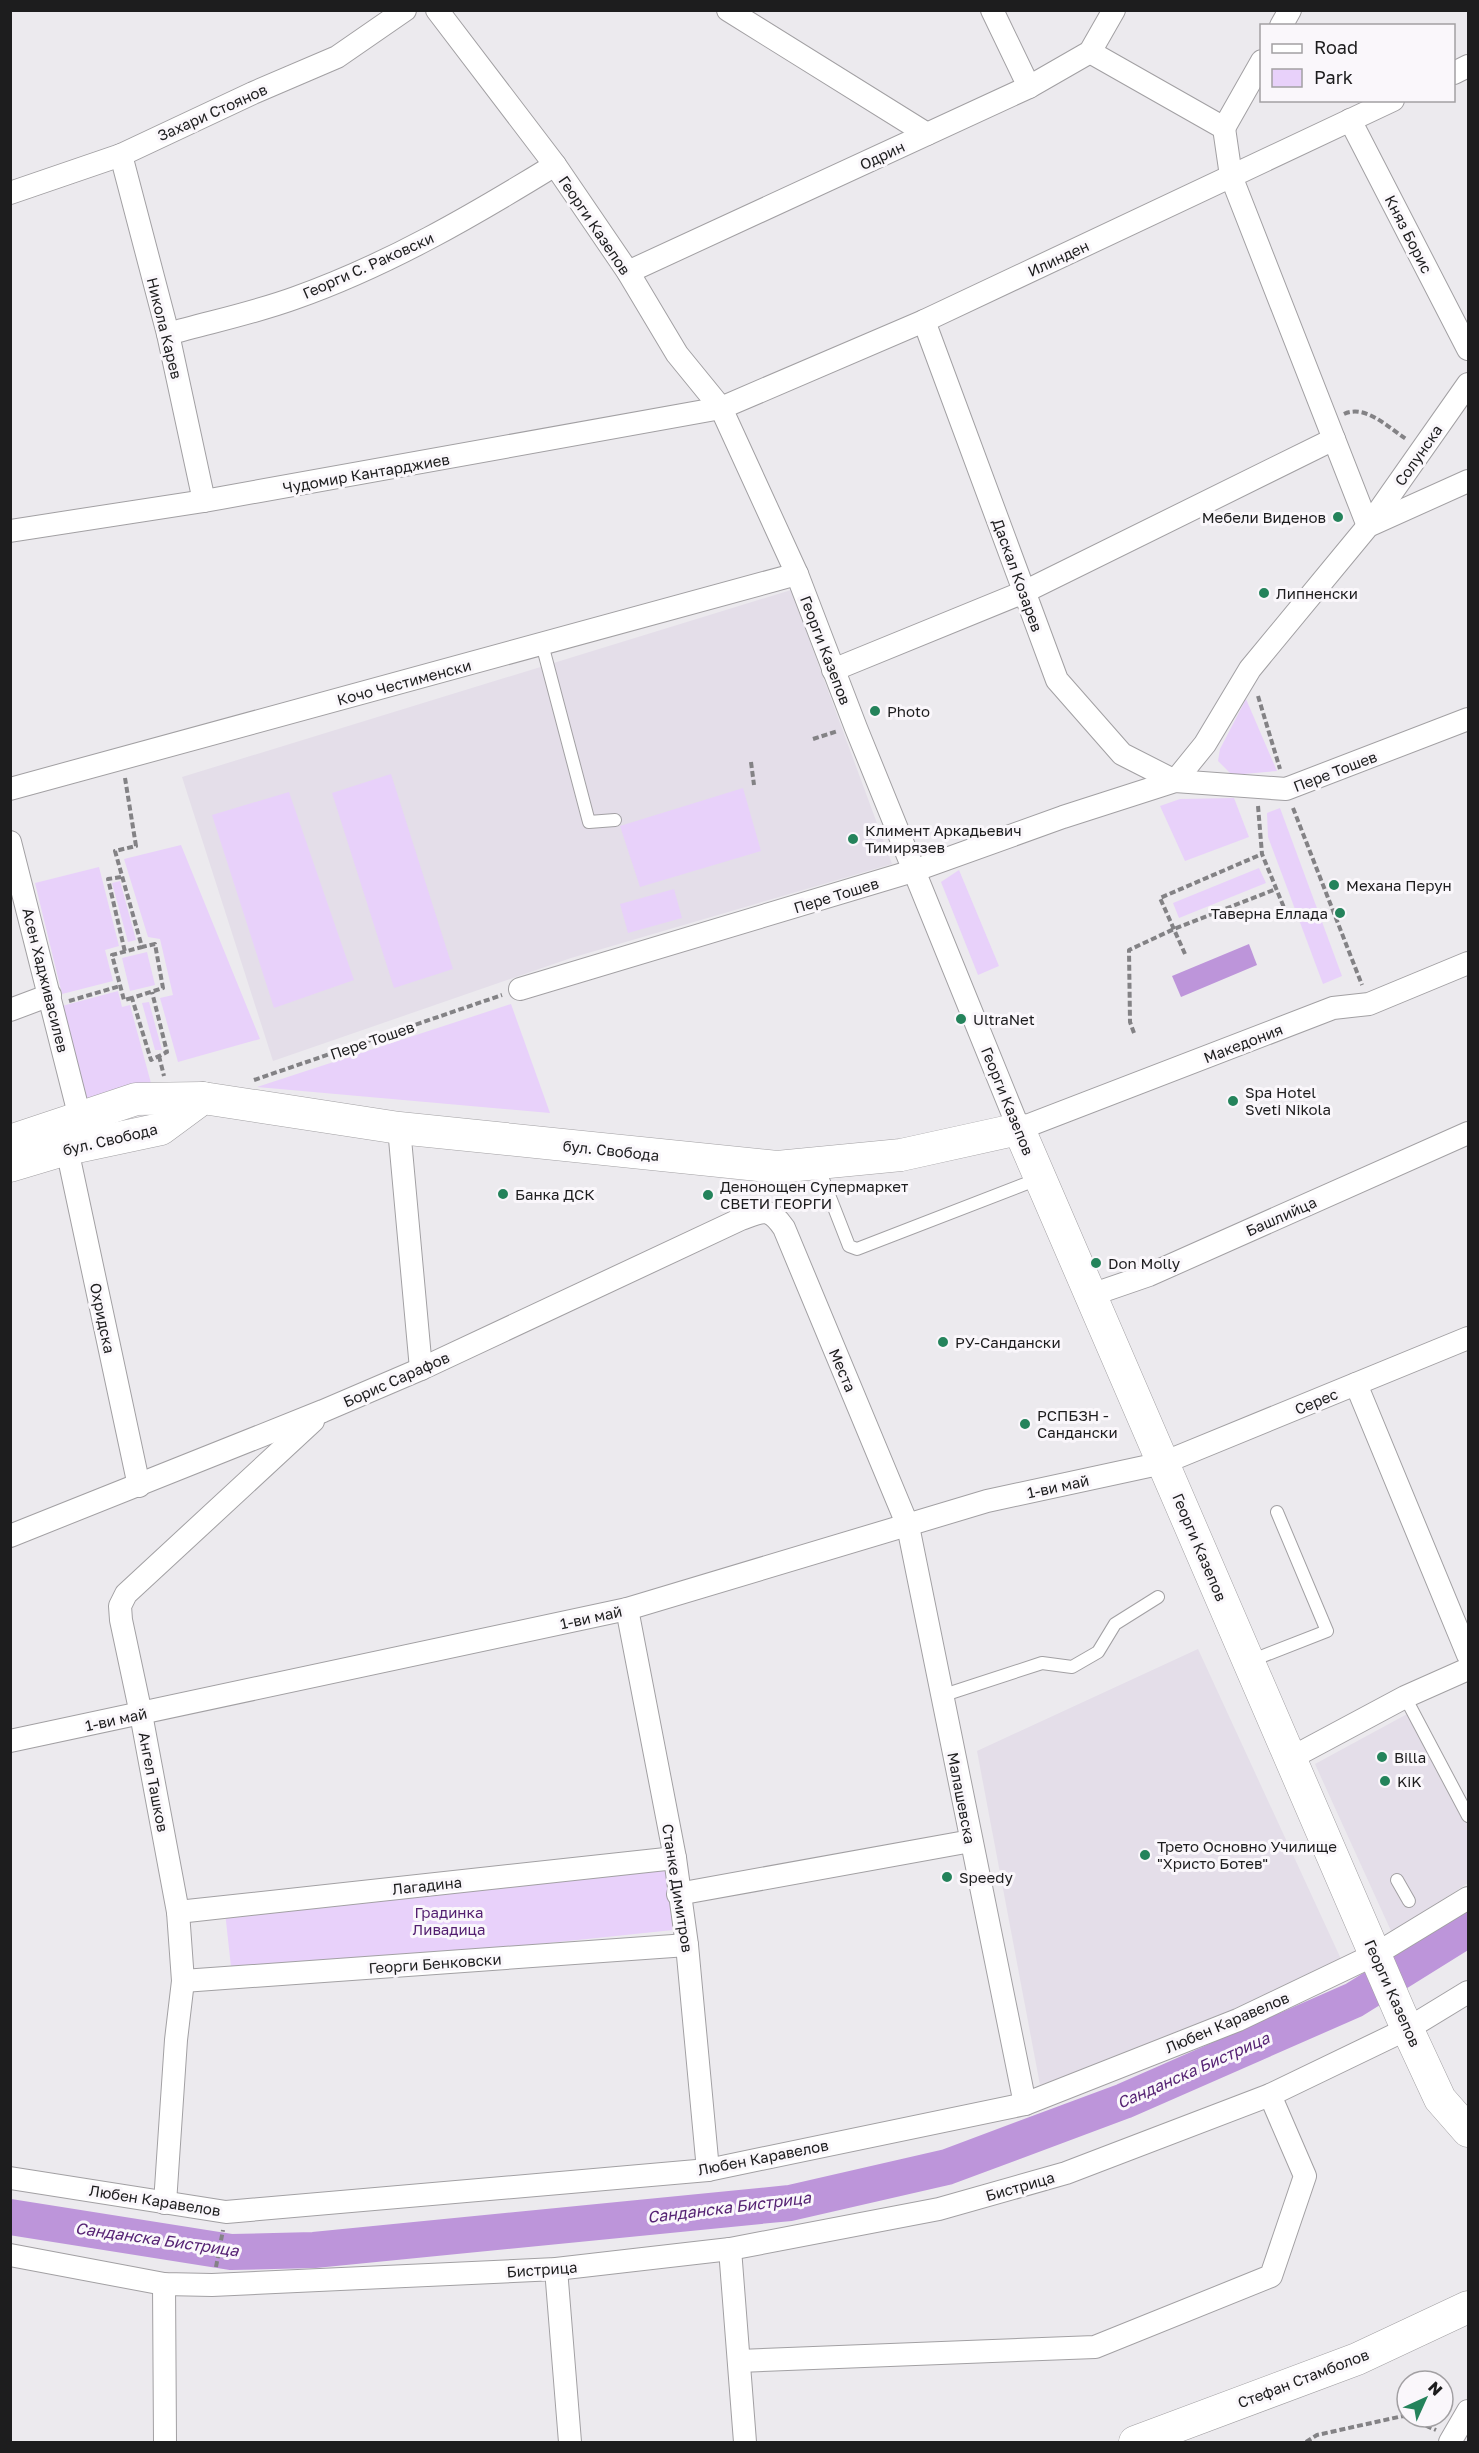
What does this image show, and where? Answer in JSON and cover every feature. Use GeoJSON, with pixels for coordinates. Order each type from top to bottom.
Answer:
{"type":"FeatureCollection","features":[{"type":"Feature","properties":{"kind":"street","name":"Захари Стоянов"},"geometry":{"type":"LineString","coordinates":[[10,193],[121,156],[253,93],[337,57],[405,10]]}},
{"type":"Feature","properties":{"kind":"street","name":"Георги Казепов"},"geometry":{"type":"LineString","coordinates":[[437,10],[555,165],[627,272],[677,354],[721,408],[797,574],[913,871],[1018,1129],[1440,2099],[1468,2131]]}},
{"type":"Feature","properties":{"kind":"street"},"geometry":{"type":"LineString","coordinates":[[728,10],[927,134]]}},
{"type":"Feature","properties":{"kind":"street"},"geometry":{"type":"LineString","coordinates":[[992,10],[1029,87]]}},
{"type":"Feature","properties":{"kind":"street"},"geometry":{"type":"LineString","coordinates":[[1114,10],[1090,52],[1224,128]]}},
{"type":"Feature","properties":{"kind":"street"},"geometry":{"type":"LineString","coordinates":[[1282,24],[1290,10]]}},
{"type":"Feature","properties":{"kind":"street","name":"Одрин"},"geometry":{"type":"LineString","coordinates":[[627,272],[1029,87],[1090,52]]}},
{"type":"Feature","properties":{"kind":"street"},"geometry":{"type":"LineString","coordinates":[[1260,65],[1224,128],[1231,176],[1368,526],[1468,482]]}},
{"type":"Feature","properties":{"kind":"street","name":"Илинден"},"geometry":{"type":"LineString","coordinates":[[721,408],[924,321],[1389,102]]}},
{"type":"Feature","properties":{"kind":"street","name":"Княз Борис"},"geometry":{"type":"LineString","coordinates":[[1350,120],[1468,349]]}},
{"type":"Feature","properties":{"kind":"street","name":"Никола Карев"},"geometry":{"type":"LineString","coordinates":[[121,156],[168,334],[204,501]]}},
{"type":"Feature","properties":{"kind":"street","name":"Георги С. Раковски"},"geometry":{"type":"LineString","coordinates":[[168,334],[295,298],[405,252],[469,218],[555,165]]}},
{"type":"Feature","properties":{"kind":"street","name":"Даскал Козарев"},"geometry":{"type":"LineString","coordinates":[[924,321],[1057,680],[1122,754],[1175,781]]}},
{"type":"Feature","properties":{"kind":"street","name":"Солунска"},"geometry":{"type":"LineString","coordinates":[[1175,781],[1205,744],[1250,669],[1368,526],[1468,384]]}},
{"type":"Feature","properties":{"kind":"street","name":"Чудомир Кантарджиев"},"geometry":{"type":"LineString","coordinates":[[10,531],[204,501],[721,408]]}},
{"type":"Feature","properties":{"kind":"street"},"geometry":{"type":"LineString","coordinates":[[833,670],[1024,591],[1330,430]]}},
{"type":"Feature","properties":{"kind":"street","name":"Кочо Честименски"},"geometry":{"type":"LineString","coordinates":[[10,789],[797,574]]}},
{"type":"Feature","properties":{"kind":"street","name":"Пере Тошев"},"geometry":{"type":"LineString","coordinates":[[520,989],[913,871],[1063,817],[1175,781],[1286,789],[1468,719]]}},
{"type":"Feature","properties":{"kind":"street","name":"Асен Хадживасилев"},"geometry":{"type":"LineString","coordinates":[[10,842],[80,1118]]}},
{"type":"Feature","properties":{"kind":"street","name":"Македония"},"geometry":{"type":"LineString","coordinates":[[1018,1129],[1333,1008],[1369,1004],[1468,963]]}},
{"type":"Feature","properties":{"kind":"street"},"geometry":{"type":"LineString","coordinates":[[10,1010],[51,1001]]}},
{"type":"Feature","properties":{"kind":"street","name":"бул. Свобода"},"geometry":{"type":"LineString","coordinates":[[10,1141],[136,1100],[202,1098],[399,1128],[777,1167],[901,1155],[1018,1129]]}},
{"type":"Feature","properties":{"kind":"street","name":"бул. Свобода"},"geometry":{"type":"LineString","coordinates":[[10,1166],[66,1149],[161,1130],[202,1098]]}},
{"type":"Feature","properties":{"kind":"street"},"geometry":{"type":"LineString","coordinates":[[66,1149],[80,1118]]}},
{"type":"Feature","properties":{"kind":"street"},"geometry":{"type":"LineString","coordinates":[[399,1128],[421,1369]]}},
{"type":"Feature","properties":{"kind":"street","name":"Башлийца"},"geometry":{"type":"LineString","coordinates":[[1090,1295],[1149,1275],[1468,1133]]}},
{"type":"Feature","properties":{"kind":"street","name":"Охридска"},"geometry":{"type":"LineString","coordinates":[[66,1149],[139,1486]]}},
{"type":"Feature","properties":{"kind":"street","name":"Борис Сарафов"},"geometry":{"type":"LineString","coordinates":[[10,1536],[139,1486],[421,1369],[741,1219],[762,1211],[775,1215]]}},
{"type":"Feature","properties":{"kind":"street","name":"Места"},"geometry":{"type":"LineString","coordinates":[[775,1215],[784,1228],[908,1526]]}},
{"type":"Feature","properties":{"kind":"street","name":"Серес"},"geometry":{"type":"LineString","coordinates":[[1163,1463],[1468,1338]]}},
{"type":"Feature","properties":{"kind":"street"},"geometry":{"type":"LineString","coordinates":[[1356,1384],[1468,1655]]}},
{"type":"Feature","properties":{"kind":"street","name":"Ангел Ташков"},"geometry":{"type":"LineString","coordinates":[[165,2203],[176,2040],[183,1981],[178,1912],[120,1606],[126,1594],[322,1411]]}},
{"type":"Feature","properties":{"kind":"street","name":"1-ви май"},"geometry":{"type":"LineString","coordinates":[[10,1741],[627,1609],[987,1501],[1163,1463]]}},
{"type":"Feature","properties":{"kind":"street","name":"Малашевска"},"geometry":{"type":"LineString","coordinates":[[908,1526],[1025,2104]]}},
{"type":"Feature","properties":{"kind":"street","name":"Станке Димитров"},"geometry":{"type":"LineString","coordinates":[[627,1609],[675,1858],[678,1894],[687,1945],[708,2170]]}},
{"type":"Feature","properties":{"kind":"street"},"geometry":{"type":"LineString","coordinates":[[1291,1758],[1405,1697],[1468,1669]]}},
{"type":"Feature","properties":{"kind":"street"},"geometry":{"type":"LineString","coordinates":[[678,1894],[971,1841]]}},
{"type":"Feature","properties":{"kind":"street","name":"Лагадина"},"geometry":{"type":"LineString","coordinates":[[178,1912],[675,1858]]}},
{"type":"Feature","properties":{"kind":"street","name":"Любен Каравелов"},"geometry":{"type":"LineString","coordinates":[[10,2178],[226,2212],[708,2170],[1025,2104],[1238,2020],[1376,1954],[1468,1898]]}},
{"type":"Feature","properties":{"kind":"street","name":"Георги Бенковски"},"geometry":{"type":"LineString","coordinates":[[183,1981],[687,1945]]}},
{"type":"Feature","properties":{"kind":"street","name":"Бистрица"},"geometry":{"type":"LineString","coordinates":[[10,2255],[164,2284],[212,2285],[556,2269],[730,2249],[939,2209],[1066,2173],[1270,2095],[1405,2021],[1468,1992]]}},
{"type":"Feature","properties":{"kind":"street"},"geometry":{"type":"LineString","coordinates":[[739,2361],[1095,2347],[1271,2276],[1305,2176],[1270,2095]]}},
{"type":"Feature","properties":{"kind":"street"},"geometry":{"type":"LineString","coordinates":[[730,2249],[745,2442]]}},
{"type":"Feature","properties":{"kind":"street"},"geometry":{"type":"LineString","coordinates":[[556,2269],[570,2442]]}},
{"type":"Feature","properties":{"kind":"street"},"geometry":{"type":"LineString","coordinates":[[164,2284],[165,2442]]}},
{"type":"Feature","properties":{"kind":"street","name":"Стефан Стамболов"},"geometry":{"type":"LineString","coordinates":[[1135,2442],[1357,2359],[1468,2307]]}},
{"type":"Feature","properties":{"kind":"street"},"geometry":{"type":"LineString","coordinates":[[1451,2439],[1468,2411]]}},
{"type":"Feature","properties":{"kind":"lane"},"geometry":{"type":"LineString","coordinates":[[542,644],[590,822],[615,820]]}},
{"type":"Feature","properties":{"kind":"lane"},"geometry":{"type":"LineString","coordinates":[[817,1162],[849,1246],[856,1250],[1040,1178]]}},
{"type":"Feature","properties":{"kind":"lane"},"geometry":{"type":"LineString","coordinates":[[1249,1661],[1327,1631],[1277,1512]]}},
{"type":"Feature","properties":{"kind":"lane"},"geometry":{"type":"LineString","coordinates":[[941,1696],[1042,1663],[1072,1667],[1098,1652],[1115,1624],[1158,1597]]}},
{"type":"Feature","properties":{"kind":"lane"},"geometry":{"type":"LineString","coordinates":[[1405,1697],[1468,1816]]}},
{"type":"Feature","properties":{"kind":"lane"},"geometry":{"type":"LineString","coordinates":[[1397,1880],[1409,1901]]}},
{"type":"Feature","properties":{"kind":"path"},"geometry":{"type":"LineString","coordinates":[[1330,430],[1353,410],[1362,411],[1422,449]]}},
{"type":"Feature","properties":{"kind":"path"},"geometry":{"type":"LineString","coordinates":[[1250,669],[1286,789],[1369,1004]]}},
{"type":"Feature","properties":{"kind":"path"},"geometry":{"type":"LineString","coordinates":[[813,739],[823,734]]}},
{"type":"Feature","properties":{"kind":"path"},"geometry":{"type":"LineString","coordinates":[[122,760],[136,846],[115,851],[142,947]]}},
{"type":"Feature","properties":{"kind":"path"},"geometry":{"type":"LineString","coordinates":[[751,762],[754,785]]}},
{"type":"Feature","properties":{"kind":"path"},"geometry":{"type":"LineString","coordinates":[[1256,787],[1262,854],[1287,915]]}},
{"type":"Feature","properties":{"kind":"path"},"geometry":{"type":"LineString","coordinates":[[1185,954],[1160,898],[1262,854]]}},
{"type":"Feature","properties":{"kind":"path"},"geometry":{"type":"LineString","coordinates":[[122,877],[108,879],[125,952]]}},
{"type":"Feature","properties":{"kind":"path"},"geometry":{"type":"LineString","coordinates":[[1134,1033],[1130,1022],[1129,950],[1174,929],[1276,889]]}},
{"type":"Feature","properties":{"kind":"path"},"geometry":{"type":"LineString","coordinates":[[155,944],[163,988],[124,1000],[112,955],[142,947],[155,944]]}},
{"type":"Feature","properties":{"kind":"path"},"geometry":{"type":"LineString","coordinates":[[51,1001],[120,986]]}},
{"type":"Feature","properties":{"kind":"path","name":"Пере Тошев"},"geometry":{"type":"LineString","coordinates":[[248,1082],[520,989]]}},
{"type":"Feature","properties":{"kind":"path"},"geometry":{"type":"LineString","coordinates":[[132,999],[151,1060],[167,1052],[152,992]]}},
{"type":"Feature","properties":{"kind":"path"},"geometry":{"type":"LineString","coordinates":[[212,2285],[226,2212]]}},
{"type":"Feature","properties":{"kind":"path"},"geometry":{"type":"LineString","coordinates":[[1306,2442],[1317,2435],[1403,2416],[1451,2439]]}},
{"type":"Feature","properties":{"kind":"shaded area"},"geometry":{"type":"Polygon","coordinates":[[[791,590],[892,864],[571,958],[273,1061],[182,777],[791,590]]]}},
{"type":"Feature","properties":{"kind":"shaded area"},"geometry":{"type":"Polygon","coordinates":[[[1249,944],[1257,965],[1181,997],[1172,976],[1249,944]]]}},
{"type":"Feature","properties":{"kind":"shaded area","name":"Трето Основно Училище \"Христо Ботев\""},"geometry":{"type":"Polygon","coordinates":[[[1198,1649],[1341,1959],[1187,2032],[1040,2085],[977,1751],[1198,1649]]]}},
{"type":"Feature","properties":{"kind":"shaded area"},"geometry":{"type":"Polygon","coordinates":[[[1409,1713],[1468,1824],[1468,1883],[1392,1933],[1315,1764],[1409,1713]]]}},
{"type":"Feature","properties":{"kind":"green space"},"geometry":{"type":"Polygon","coordinates":[[[1246,699],[1277,771],[1232,775],[1218,761],[1220,749],[1246,699]]]}},
{"type":"Feature","properties":{"kind":"green space"},"geometry":{"type":"Polygon","coordinates":[[[391,774],[453,969],[394,988],[332,793],[391,774]]]}},
{"type":"Feature","properties":{"kind":"green space"},"geometry":{"type":"Polygon","coordinates":[[[743,788],[761,851],[640,887],[620,826],[743,788]]]}},
{"type":"Feature","properties":{"kind":"green space"},"geometry":{"type":"Polygon","coordinates":[[[289,792],[354,980],[274,1008],[212,815],[289,792]]]}},
{"type":"Feature","properties":{"kind":"green space"},"geometry":{"type":"Polygon","coordinates":[[[1234,798],[1249,837],[1185,861],[1160,806],[1180,799],[1234,798]]]}},
{"type":"Feature","properties":{"kind":"green space"},"geometry":{"type":"Polygon","coordinates":[[[1280,808],[1342,976],[1323,984],[1268,837],[1267,813],[1280,808]]]}},
{"type":"Feature","properties":{"kind":"green space"},"geometry":{"type":"Polygon","coordinates":[[[181,845],[260,1039],[178,1062],[160,998],[173,995],[160,939],[148,937],[124,859],[181,845]]]}},
{"type":"Feature","properties":{"kind":"green space"},"geometry":{"type":"Polygon","coordinates":[[[99,867],[119,946],[105,950],[113,981],[62,994],[35,883],[99,867]]]}},
{"type":"Feature","properties":{"kind":"green space"},"geometry":{"type":"Polygon","coordinates":[[[1259,868],[1266,883],[1179,918],[1173,903],[1259,868]]]}},
{"type":"Feature","properties":{"kind":"green space"},"geometry":{"type":"Polygon","coordinates":[[[959,870],[999,966],[978,975],[941,882],[959,870]]]}},
{"type":"Feature","properties":{"kind":"green space"},"geometry":{"type":"Polygon","coordinates":[[[120,881],[136,940],[128,942],[112,883],[120,881]]]}},
{"type":"Feature","properties":{"kind":"green space"},"geometry":{"type":"Polygon","coordinates":[[[674,889],[682,918],[628,933],[620,904],[674,889]]]}},
{"type":"Feature","properties":{"kind":"green space"},"geometry":{"type":"Polygon","coordinates":[[[147,952],[155,985],[130,991],[122,958],[147,952]]]}},
{"type":"Feature","properties":{"kind":"green space"},"geometry":{"type":"Polygon","coordinates":[[[118,991],[122,1007],[130,1005],[152,1087],[88,1104],[62,1006],[118,991]]]}},
{"type":"Feature","properties":{"kind":"green space"},"geometry":{"type":"Polygon","coordinates":[[[149,1002],[162,1050],[155,1050],[142,1003],[149,1002]]]}},
{"type":"Feature","properties":{"kind":"green space"},"geometry":{"type":"Polygon","coordinates":[[[511,1004],[550,1113],[257,1087],[511,1004]]]}},
{"type":"Feature","properties":{"kind":"green space","name":"Градинка Ливадица"},"geometry":{"type":"Polygon","coordinates":[[[666,1866],[673,1930],[232,1976],[225,1912],[666,1866]]]}},
{"type":"Feature","properties":{"kind":"waterway","name":"Санданска Бистрица"},"geometry":{"type":"LineString","coordinates":[[10,2217],[231,2252],[314,2250],[790,2203],[947,2167],[1124,2101],[1354,2000],[1468,1929]]}},
{"type":"Feature","properties":{"kind":"place","name":"Мебели Виденов"},"geometry":{"type":"Point","coordinates":[1338,517]}},
{"type":"Feature","properties":{"kind":"place","name":"Липненски"},"geometry":{"type":"Point","coordinates":[1264,593]}},
{"type":"Feature","properties":{"kind":"place","name":"Photo"},"geometry":{"type":"Point","coordinates":[875,711]}},
{"type":"Feature","properties":{"kind":"place","name":"Климент Аркадьевич Тимирязев"},"geometry":{"type":"Point","coordinates":[853,839]}},
{"type":"Feature","properties":{"kind":"place","name":"Механа Перун"},"geometry":{"type":"Point","coordinates":[1334,885]}},
{"type":"Feature","properties":{"kind":"place","name":"Таверна Еллада"},"geometry":{"type":"Point","coordinates":[1340,913]}},
{"type":"Feature","properties":{"kind":"place","name":"UltraNet"},"geometry":{"type":"Point","coordinates":[961,1019]}},
{"type":"Feature","properties":{"kind":"place","name":"Spa Hotel Sveti Nikola"},"geometry":{"type":"Point","coordinates":[1233,1101]}},
{"type":"Feature","properties":{"kind":"place","name":"Банка ДСК"},"geometry":{"type":"Point","coordinates":[503,1194]}},
{"type":"Feature","properties":{"kind":"place","name":"Денонощен Супермаркет СВЕТИ ГЕОРГИ"},"geometry":{"type":"Point","coordinates":[708,1195]}},
{"type":"Feature","properties":{"kind":"place","name":"Don Molly"},"geometry":{"type":"Point","coordinates":[1096,1263]}},
{"type":"Feature","properties":{"kind":"place","name":"РУ-Сандански"},"geometry":{"type":"Point","coordinates":[943,1342]}},
{"type":"Feature","properties":{"kind":"place","name":"РСПБЗН - Сандански"},"geometry":{"type":"Point","coordinates":[1025,1424]}},
{"type":"Feature","properties":{"kind":"place","name":"Billa"},"geometry":{"type":"Point","coordinates":[1382,1757]}},
{"type":"Feature","properties":{"kind":"place","name":"KiK"},"geometry":{"type":"Point","coordinates":[1385,1781]}},
{"type":"Feature","properties":{"kind":"place","name":"Трето Основно Училище \"Христо Ботев\""},"geometry":{"type":"Point","coordinates":[1145,1855]}},
{"type":"Feature","properties":{"kind":"place","name":"Speedy"},"geometry":{"type":"Point","coordinates":[947,1877]}}]}
